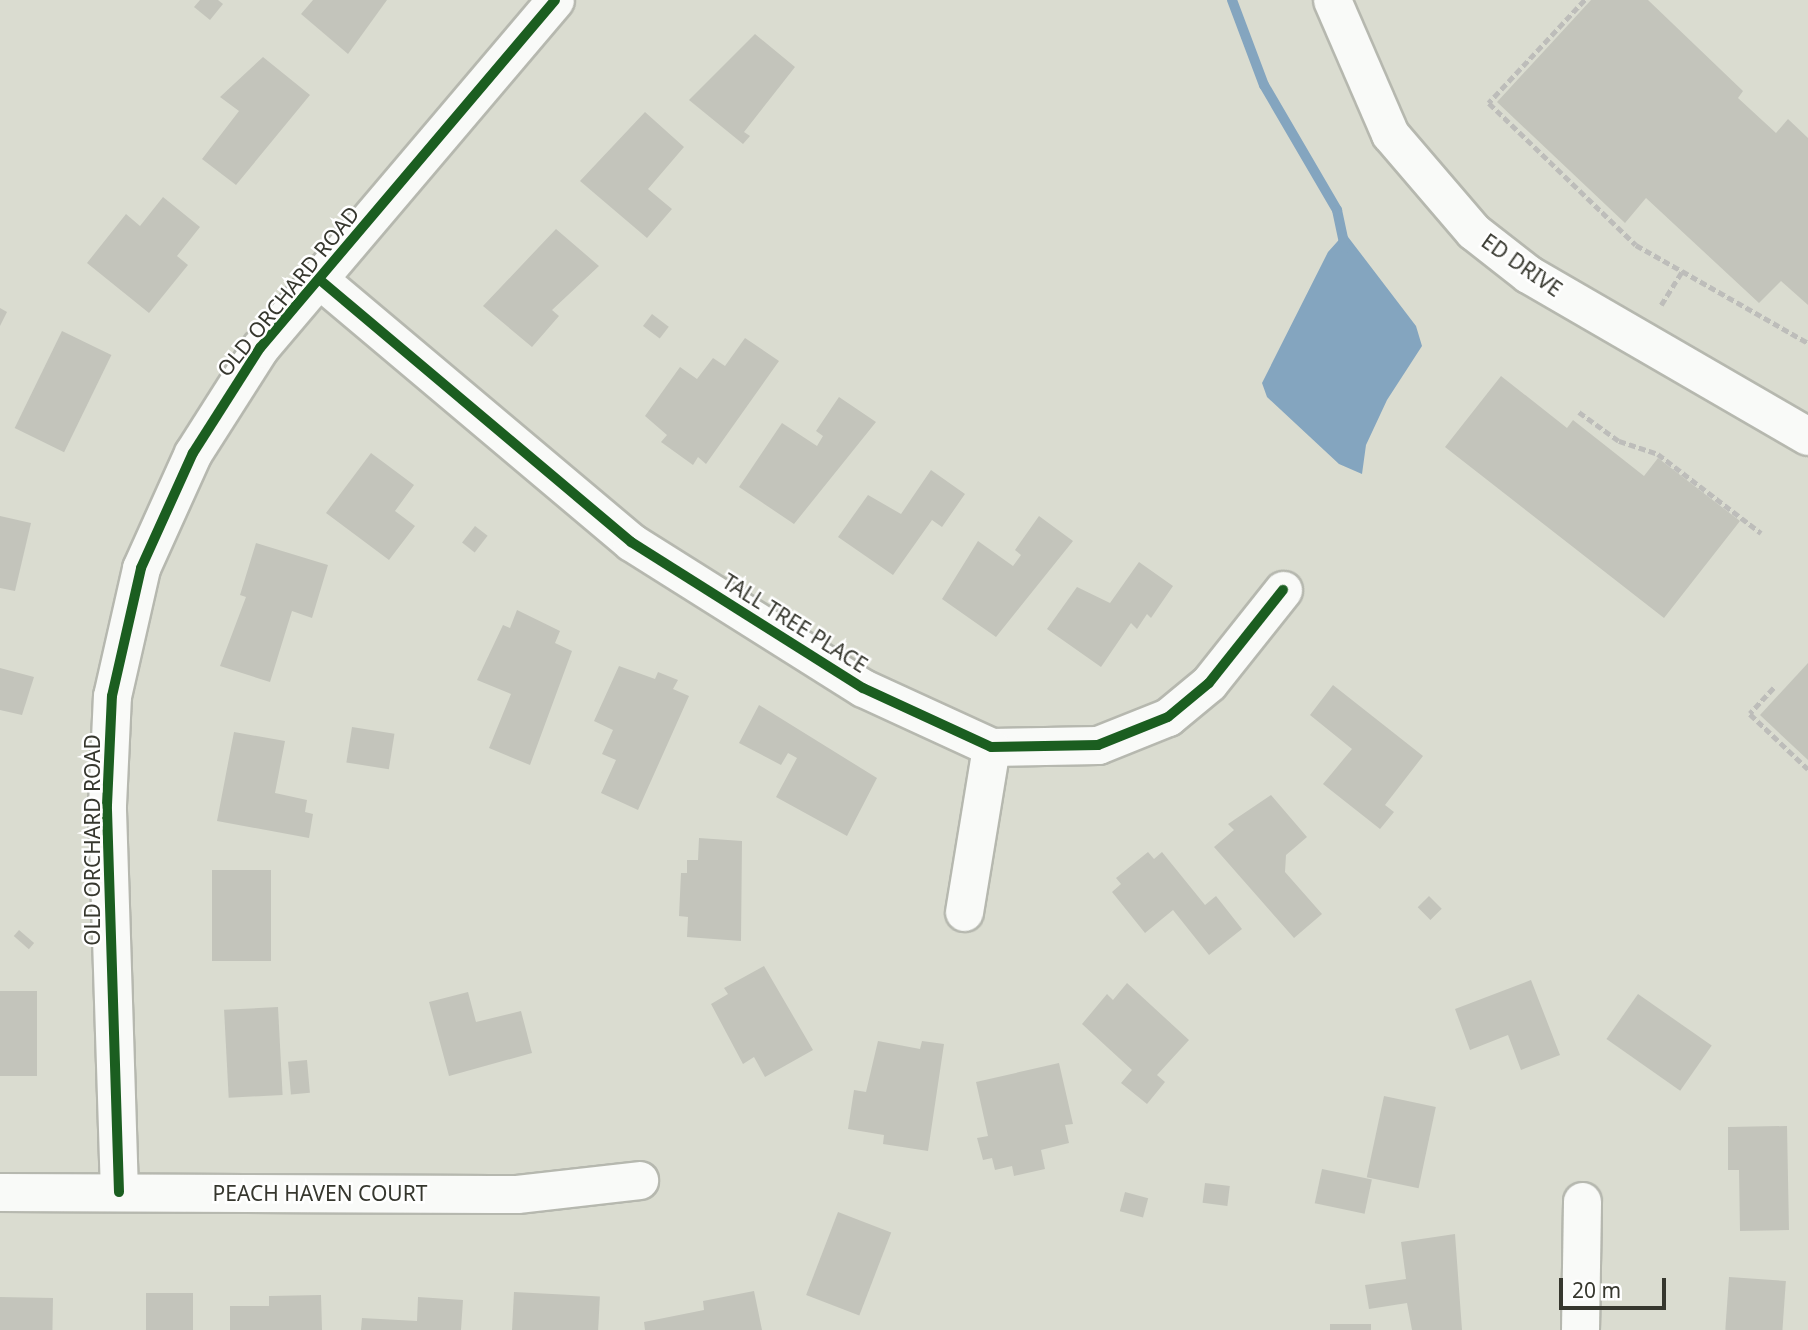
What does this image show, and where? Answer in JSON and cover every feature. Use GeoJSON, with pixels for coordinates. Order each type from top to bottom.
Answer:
{"type":"FeatureCollection","features":[{"type":"Feature","properties":{"kind":"street","name":"OLD ORCHARD ROAD"},"geometry":{"type":"LineString","coordinates":[[119,1192],[107,805],[112,696],[124,631],[160,520],[193,453],[260,348],[555,0]]}},
{"type":"Feature","properties":{"kind":"street","name":"ED DRIVE"},"geometry":{"type":"LineString","coordinates":[[1332,0],[1390,134],[1474,231],[1539,280],[1808,436]]}},
{"type":"Feature","properties":{"kind":"street","name":"TALL TREE PLACE"},"geometry":{"type":"LineString","coordinates":[[320,280],[631,542],[863,688],[990,747],[1098,745],[1145,729],[1209,683],[1283,590]]}},
{"type":"Feature","properties":{"kind":"street"},"geometry":{"type":"LineString","coordinates":[[964,912],[990,747]]}},
{"type":"Feature","properties":{"kind":"street","name":"PEACH HAVEN COURT"},"geometry":{"type":"LineString","coordinates":[[0,1192],[517,1194],[639,1180]]}},
{"type":"Feature","properties":{"kind":"street"},"geometry":{"type":"LineString","coordinates":[[1580,1330],[1582,1201]]}},
{"type":"Feature","properties":{"kind":"path"},"geometry":{"type":"LineString","coordinates":[[1585,0],[1549,42],[1489,103],[1636,245],[1808,343]]}},
{"type":"Feature","properties":{"kind":"path"},"geometry":{"type":"LineString","coordinates":[[1562,173],[1566,168]]}},
{"type":"Feature","properties":{"kind":"path"},"geometry":{"type":"LineString","coordinates":[[1661,305],[1682,271]]}},
{"type":"Feature","properties":{"kind":"path"},"geometry":{"type":"LineString","coordinates":[[1579,412],[1619,441],[1658,454],[1761,533]]}},
{"type":"Feature","properties":{"kind":"path"},"geometry":{"type":"LineString","coordinates":[[1774,688],[1750,714],[1808,769]]}},
{"type":"Feature","properties":{"kind":"water"},"geometry":{"type":"Polygon","coordinates":[[[1345,233],[1416,326],[1422,346],[1387,400],[1366,445],[1362,474],[1339,464],[1267,397],[1262,383],[1328,252],[1345,233]]]}},
{"type":"Feature","properties":{"kind":"building"},"geometry":{"type":"Polygon","coordinates":[[[200,0],[218,0],[223,4],[210,20],[194,7],[200,0]]]}},
{"type":"Feature","properties":{"kind":"building"},"geometry":{"type":"Polygon","coordinates":[[[313,0],[387,0],[348,54],[301,14],[313,0]]]}},
{"type":"Feature","properties":{"kind":"building"},"geometry":{"type":"Polygon","coordinates":[[[1591,0],[1648,0],[1743,91],[1738,98],[1776,133],[1788,119],[1808,138],[1808,305],[1781,281],[1759,303],[1646,198],[1625,223],[1497,102],[1591,0]]]}},
{"type":"Feature","properties":{"kind":"building"},"geometry":{"type":"Polygon","coordinates":[[[755,34],[795,67],[744,132],[750,136],[743,144],[689,100],[755,34]]]}},
{"type":"Feature","properties":{"kind":"building"},"geometry":{"type":"Polygon","coordinates":[[[263,57],[310,95],[236,185],[202,159],[239,111],[220,97],[263,57]]]}},
{"type":"Feature","properties":{"kind":"building"},"geometry":{"type":"Polygon","coordinates":[[[645,112],[684,147],[648,189],[672,209],[647,238],[580,181],[645,112]]]}},
{"type":"Feature","properties":{"kind":"building"},"geometry":{"type":"Polygon","coordinates":[[[163,197],[200,227],[177,256],[188,265],[149,313],[87,263],[126,214],[140,226],[163,197]]]}},
{"type":"Feature","properties":{"kind":"building"},"geometry":{"type":"Polygon","coordinates":[[[556,229],[599,266],[552,310],[559,316],[532,347],[483,306],[556,229]]]}},
{"type":"Feature","properties":{"kind":"building"},"geometry":{"type":"Polygon","coordinates":[[[0,308],[7,312],[0,326],[0,308]]]}},
{"type":"Feature","properties":{"kind":"building"},"geometry":{"type":"Polygon","coordinates":[[[652,314],[669,327],[660,339],[643,326],[652,314]]]}},
{"type":"Feature","properties":{"kind":"building"},"geometry":{"type":"Polygon","coordinates":[[[62,331],[111,355],[64,452],[15,428],[62,331]]]}},
{"type":"Feature","properties":{"kind":"building"},"geometry":{"type":"Polygon","coordinates":[[[745,338],[779,361],[706,464],[698,457],[693,465],[661,442],[667,435],[645,416],[680,367],[697,379],[713,358],[725,366],[745,338]]]}},
{"type":"Feature","properties":{"kind":"building"},"geometry":{"type":"Polygon","coordinates":[[[1501,376],[1567,428],[1573,420],[1644,476],[1658,458],[1740,521],[1664,618],[1445,447],[1501,376]]]}},
{"type":"Feature","properties":{"kind":"building"},"geometry":{"type":"Polygon","coordinates":[[[839,397],[876,422],[794,524],[739,487],[782,423],[817,446],[823,436],[816,431],[839,397]]]}},
{"type":"Feature","properties":{"kind":"building"},"geometry":{"type":"Polygon","coordinates":[[[371,453],[414,485],[395,511],[415,526],[389,560],[326,513],[371,453]]]}},
{"type":"Feature","properties":{"kind":"building"},"geometry":{"type":"Polygon","coordinates":[[[931,470],[965,494],[942,527],[932,520],[893,575],[838,537],[868,495],[901,514],[931,470]]]}},
{"type":"Feature","properties":{"kind":"building"},"geometry":{"type":"Polygon","coordinates":[[[0,516],[31,523],[15,591],[0,588],[0,516]]]}},
{"type":"Feature","properties":{"kind":"building"},"geometry":{"type":"Polygon","coordinates":[[[1039,516],[1073,541],[996,637],[942,599],[978,541],[1013,566],[1021,555],[1015,550],[1039,516]]]}},
{"type":"Feature","properties":{"kind":"building"},"geometry":{"type":"Polygon","coordinates":[[[475,526],[488,536],[475,552],[462,543],[475,526]]]}},
{"type":"Feature","properties":{"kind":"building"},"geometry":{"type":"Polygon","coordinates":[[[256,543],[328,565],[312,618],[292,611],[270,682],[220,666],[246,597],[240,595],[256,543]]]}},
{"type":"Feature","properties":{"kind":"building"},"geometry":{"type":"Polygon","coordinates":[[[1139,562],[1173,586],[1151,618],[1147,614],[1137,629],[1131,623],[1101,667],[1047,629],[1077,587],[1110,603],[1139,562]]]}},
{"type":"Feature","properties":{"kind":"building"},"geometry":{"type":"Polygon","coordinates":[[[517,610],[560,631],[555,643],[572,651],[530,765],[489,748],[511,694],[477,680],[503,625],[510,628],[517,610]]]}},
{"type":"Feature","properties":{"kind":"building"},"geometry":{"type":"Polygon","coordinates":[[[1808,663],[1808,760],[1760,715],[1808,663]]]}},
{"type":"Feature","properties":{"kind":"building"},"geometry":{"type":"Polygon","coordinates":[[[619,666],[655,679],[658,672],[678,680],[673,689],[689,696],[638,810],[601,793],[616,760],[602,754],[613,730],[594,721],[619,666]]]}},
{"type":"Feature","properties":{"kind":"building"},"geometry":{"type":"Polygon","coordinates":[[[0,668],[34,677],[22,715],[0,710],[0,668]]]}},
{"type":"Feature","properties":{"kind":"building"},"geometry":{"type":"Polygon","coordinates":[[[1333,685],[1423,756],[1385,805],[1394,812],[1380,829],[1323,784],[1352,749],[1310,715],[1333,685]]]}},
{"type":"Feature","properties":{"kind":"building"},"geometry":{"type":"Polygon","coordinates":[[[759,705],[877,778],[847,836],[776,797],[797,758],[788,753],[781,765],[739,743],[759,705]]]}},
{"type":"Feature","properties":{"kind":"building"},"geometry":{"type":"Polygon","coordinates":[[[352,727],[394,734],[389,769],[346,763],[352,727]]]}},
{"type":"Feature","properties":{"kind":"building"},"geometry":{"type":"Polygon","coordinates":[[[234,732],[285,741],[275,793],[307,800],[305,812],[313,814],[309,838],[217,821],[234,732]]]}},
{"type":"Feature","properties":{"kind":"building"},"geometry":{"type":"Polygon","coordinates":[[[1271,795],[1307,837],[1286,855],[1285,872],[1322,914],[1294,938],[1214,847],[1234,830],[1228,824],[1271,795]]]}},
{"type":"Feature","properties":{"kind":"building"},"geometry":{"type":"Polygon","coordinates":[[[699,838],[742,841],[741,941],[687,937],[688,917],[679,916],[681,873],[687,873],[687,860],[698,860],[699,838]]]}},
{"type":"Feature","properties":{"kind":"building"},"geometry":{"type":"Polygon","coordinates":[[[1148,852],[1154,859],[1162,852],[1205,905],[1216,896],[1242,929],[1209,955],[1173,910],[1145,933],[1112,892],[1121,884],[1116,878],[1148,852]]]}},
{"type":"Feature","properties":{"kind":"building"},"geometry":{"type":"Polygon","coordinates":[[[212,870],[271,870],[271,961],[212,961],[212,870]]]}},
{"type":"Feature","properties":{"kind":"building"},"geometry":{"type":"Polygon","coordinates":[[[1429,896],[1442,909],[1430,920],[1418,907],[1429,896]]]}},
{"type":"Feature","properties":{"kind":"building"},"geometry":{"type":"Polygon","coordinates":[[[19,930],[34,943],[29,949],[14,936],[19,930]]]}},
{"type":"Feature","properties":{"kind":"building"},"geometry":{"type":"Polygon","coordinates":[[[764,966],[813,1050],[765,1077],[754,1057],[743,1064],[711,1004],[728,994],[724,988],[764,966]]]}},
{"type":"Feature","properties":{"kind":"building"},"geometry":{"type":"Polygon","coordinates":[[[1531,980],[1560,1055],[1521,1070],[1508,1035],[1470,1050],[1455,1009],[1531,980]]]}},
{"type":"Feature","properties":{"kind":"building"},"geometry":{"type":"Polygon","coordinates":[[[1127,983],[1189,1040],[1157,1075],[1165,1082],[1147,1104],[1121,1083],[1132,1070],[1082,1024],[1107,994],[1113,1000],[1127,983]]]}},
{"type":"Feature","properties":{"kind":"building"},"geometry":{"type":"Polygon","coordinates":[[[0,991],[37,991],[37,1076],[0,1076],[0,991]]]}},
{"type":"Feature","properties":{"kind":"building"},"geometry":{"type":"Polygon","coordinates":[[[468,992],[476,1022],[521,1011],[532,1053],[449,1076],[429,1002],[468,992]]]}},
{"type":"Feature","properties":{"kind":"building"},"geometry":{"type":"Polygon","coordinates":[[[1638,994],[1712,1046],[1680,1091],[1606,1039],[1638,994]]]}},
{"type":"Feature","properties":{"kind":"building"},"geometry":{"type":"Polygon","coordinates":[[[278,1007],[283,1095],[229,1098],[224,1010],[278,1007]]]}},
{"type":"Feature","properties":{"kind":"building"},"geometry":{"type":"Polygon","coordinates":[[[878,1041],[920,1049],[922,1041],[944,1044],[928,1151],[883,1144],[884,1135],[848,1129],[854,1090],[866,1092],[878,1041]]]}},
{"type":"Feature","properties":{"kind":"building"},"geometry":{"type":"Polygon","coordinates":[[[307,1060],[310,1093],[291,1095],[288,1062],[307,1060]]]}},
{"type":"Feature","properties":{"kind":"building"},"geometry":{"type":"Polygon","coordinates":[[[1059,1063],[1073,1124],[1065,1125],[1069,1143],[1041,1150],[1045,1169],[1014,1176],[1012,1166],[995,1170],[992,1158],[983,1160],[977,1138],[988,1136],[976,1082],[1059,1063]]]}},
{"type":"Feature","properties":{"kind":"building"},"geometry":{"type":"Polygon","coordinates":[[[1384,1096],[1436,1107],[1419,1188],[1367,1177],[1384,1096]]]}},
{"type":"Feature","properties":{"kind":"building"},"geometry":{"type":"Polygon","coordinates":[[[1787,1126],[1789,1230],[1740,1231],[1739,1170],[1728,1170],[1728,1127],[1787,1126]]]}},
{"type":"Feature","properties":{"kind":"building"},"geometry":{"type":"Polygon","coordinates":[[[1322,1169],[1372,1180],[1365,1214],[1315,1203],[1322,1169]]]}},
{"type":"Feature","properties":{"kind":"building"},"geometry":{"type":"Polygon","coordinates":[[[1205,1183],[1230,1186],[1227,1206],[1203,1203],[1205,1183]]]}},
{"type":"Feature","properties":{"kind":"building"},"geometry":{"type":"Polygon","coordinates":[[[1125,1192],[1148,1198],[1143,1218],[1120,1211],[1125,1192]]]}},
{"type":"Feature","properties":{"kind":"building"},"geometry":{"type":"Polygon","coordinates":[[[838,1212],[891,1232],[859,1316],[806,1295],[838,1212]]]}},
{"type":"Feature","properties":{"kind":"building"},"geometry":{"type":"Polygon","coordinates":[[[1455,1234],[1462,1330],[1412,1330],[1407,1303],[1369,1309],[1365,1285],[1406,1279],[1401,1242],[1455,1234]]]}},
{"type":"Feature","properties":{"kind":"building"},"geometry":{"type":"Polygon","coordinates":[[[1729,1277],[1786,1281],[1782,1330],[1725,1330],[1729,1277]]]}},
{"type":"Feature","properties":{"kind":"building"},"geometry":{"type":"Polygon","coordinates":[[[754,1291],[762,1330],[645,1330],[644,1322],[704,1310],[703,1301],[754,1291]]]}},
{"type":"Feature","properties":{"kind":"building"},"geometry":{"type":"Polygon","coordinates":[[[514,1292],[600,1297],[598,1330],[512,1330],[514,1292]]]}},
{"type":"Feature","properties":{"kind":"building"},"geometry":{"type":"Polygon","coordinates":[[[146,1293],[193,1293],[193,1330],[146,1330],[146,1293]]]}},
{"type":"Feature","properties":{"kind":"building"},"geometry":{"type":"Polygon","coordinates":[[[321,1295],[322,1330],[230,1330],[230,1306],[269,1306],[269,1296],[321,1295]]]}},
{"type":"Feature","properties":{"kind":"building"},"geometry":{"type":"Polygon","coordinates":[[[0,1297],[53,1298],[52,1330],[0,1330],[0,1297]]]}},
{"type":"Feature","properties":{"kind":"building"},"geometry":{"type":"Polygon","coordinates":[[[418,1297],[463,1300],[461,1330],[361,1330],[362,1318],[417,1321],[418,1297]]]}},
{"type":"Feature","properties":{"kind":"building"},"geometry":{"type":"Polygon","coordinates":[[[1330,1324],[1371,1324],[1371,1330],[1330,1330],[1330,1324]]]}},
{"type":"Feature","properties":{"kind":"waterway"},"geometry":{"type":"LineString","coordinates":[[1232,0],[1264,85],[1337,210],[1345,248]]}},
{"type":"Feature","properties":{"kind":"cycle path"},"geometry":{"type":"LineString","coordinates":[[119,1192],[107,805],[112,696],[141,568],[193,453],[260,348],[555,0]]}},
{"type":"Feature","properties":{"kind":"cycle path"},"geometry":{"type":"LineString","coordinates":[[320,280],[631,542],[863,688],[991,747],[1098,745],[1168,717],[1209,683],[1283,590]]}}]}
